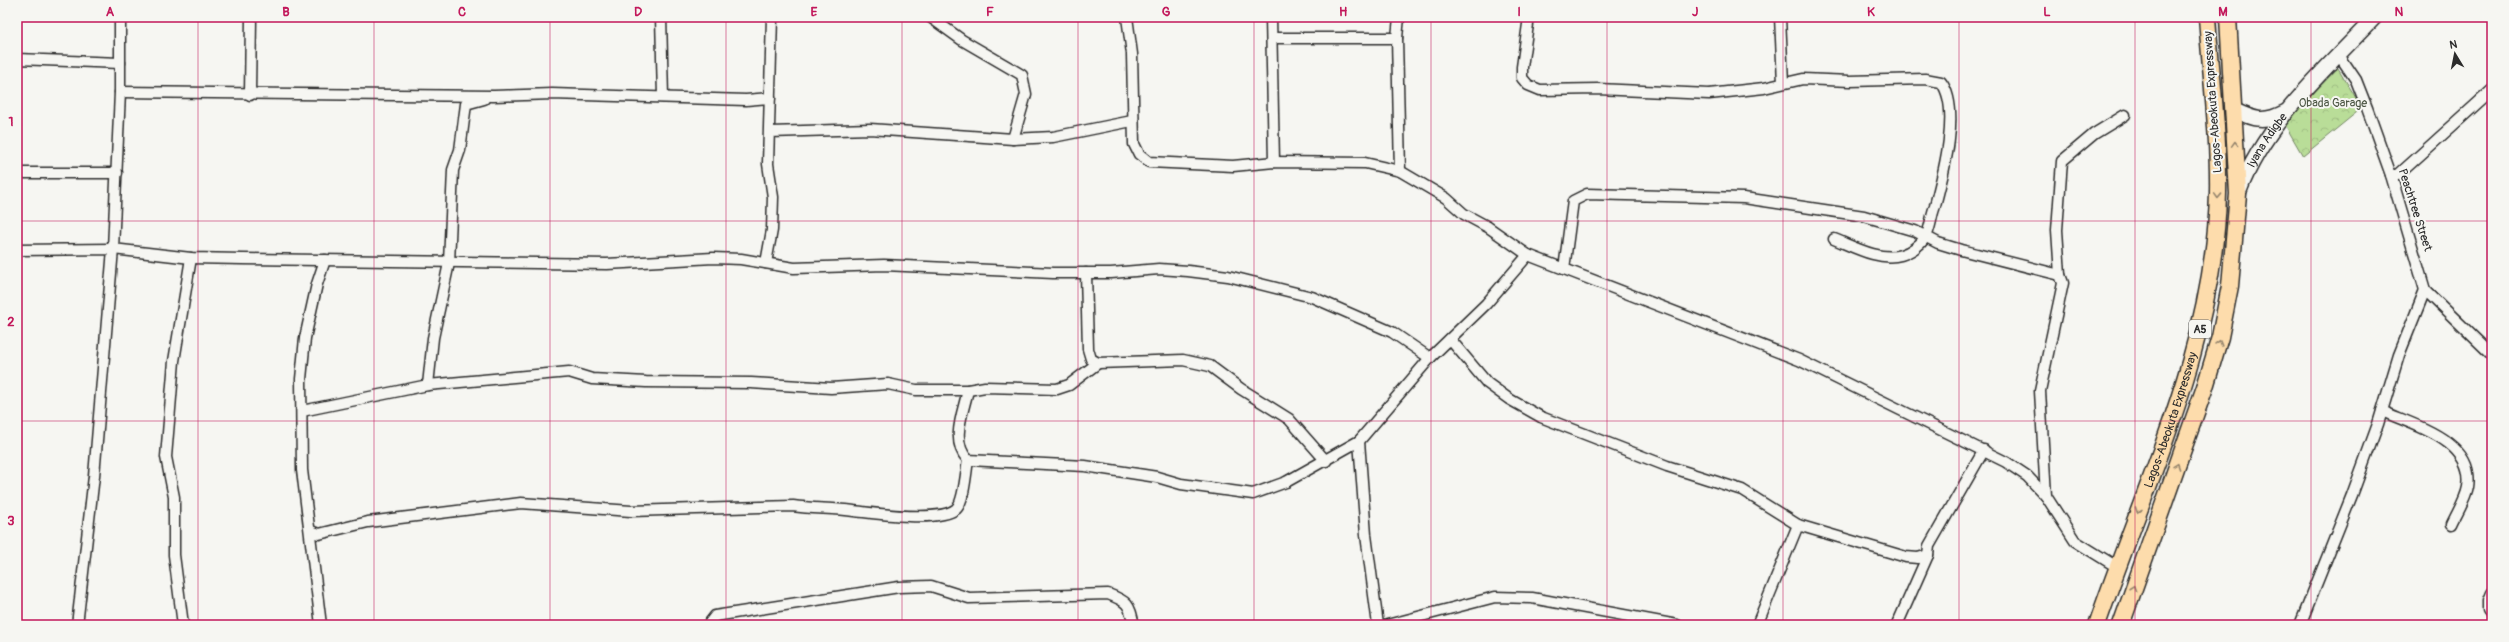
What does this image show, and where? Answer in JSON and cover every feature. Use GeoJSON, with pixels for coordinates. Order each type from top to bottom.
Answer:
{"type":"FeatureCollection","features":[{"type":"Feature","properties":{"kind":"highway","name":"Lagos-Abeokuta Expressway"},"geometry":{"type":"LineString","coordinates":[[2097,625],[2198,339],[2207,289],[2218,193],[2207,17]]}},
{"type":"Feature","properties":{"kind":"highway","name":"Lagos-Abeokuta Expressway"},"geometry":{"type":"LineString","coordinates":[[2121,625],[2205,387],[2220,338],[2230,286],[2238,194],[2228,17]]}},
{"type":"Feature","properties":{"kind":"main road","name":"Iyana Adigbe"},"geometry":{"type":"LineString","coordinates":[[2238,194],[2258,149],[2289,110],[2375,17]]}},
{"type":"Feature","properties":{"kind":"main road"},"geometry":{"type":"LineString","coordinates":[[2234,110],[2263,120],[2271,119],[2289,110]]}},
{"type":"Feature","properties":{"kind":"street"},"geometry":{"type":"LineString","coordinates":[[78,625],[94,476],[113,249],[120,92],[120,17]]}},
{"type":"Feature","properties":{"kind":"street"},"geometry":{"type":"LineString","coordinates":[[250,95],[251,17]]}},
{"type":"Feature","properties":{"kind":"street"},"geometry":{"type":"LineString","coordinates":[[661,17],[664,98]]}},
{"type":"Feature","properties":{"kind":"street"},"geometry":{"type":"LineString","coordinates":[[766,263],[772,230],[773,197],[768,164],[772,17]]}},
{"type":"Feature","properties":{"kind":"street"},"geometry":{"type":"LineString","coordinates":[[930,17],[962,40],[1022,75],[1026,94],[1013,139]]}},
{"type":"Feature","properties":{"kind":"street"},"geometry":{"type":"LineString","coordinates":[[1127,17],[1132,54],[1132,121],[1134,144],[1139,154],[1150,162],[1233,166],[1274,162],[1365,163],[1400,171],[1446,198],[1464,214],[1488,227],[1528,255],[1799,360],[2006,462],[2027,476],[2046,496],[2075,541],[2117,567]]}},
{"type":"Feature","properties":{"kind":"street"},"geometry":{"type":"LineString","coordinates":[[1271,17],[1273,38],[1274,162]]}},
{"type":"Feature","properties":{"kind":"street"},"geometry":{"type":"LineString","coordinates":[[1399,17],[1397,38],[1400,171]]}},
{"type":"Feature","properties":{"kind":"street"},"geometry":{"type":"LineString","coordinates":[[1528,17],[1522,78],[1528,85],[1540,90],[1598,89],[1709,94],[1764,88],[1803,79],[1850,81],[1925,78],[1941,82],[1946,91],[1951,126],[1947,163],[1926,236],[1916,248],[1901,255],[1887,257],[1834,239]]}},
{"type":"Feature","properties":{"kind":"street"},"geometry":{"type":"LineString","coordinates":[[1780,17],[1783,83]]}},
{"type":"Feature","properties":{"kind":"street"},"geometry":{"type":"LineString","coordinates":[[1273,38],[1397,38]]}},
{"type":"Feature","properties":{"kind":"street","name":"Peachtree Street"},"geometry":{"type":"LineString","coordinates":[[2339,55],[2356,80],[2391,175],[2425,290],[2492,355]]}},
{"type":"Feature","properties":{"kind":"street"},"geometry":{"type":"LineString","coordinates":[[17,59],[120,63]]}},
{"type":"Feature","properties":{"kind":"street"},"geometry":{"type":"LineString","coordinates":[[2391,175],[2398,174],[2492,90]]}},
{"type":"Feature","properties":{"kind":"street"},"geometry":{"type":"LineString","coordinates":[[120,92],[250,95],[494,96],[552,94],[664,98],[770,98]]}},
{"type":"Feature","properties":{"kind":"street"},"geometry":{"type":"LineString","coordinates":[[428,386],[433,338],[449,263],[453,170],[460,150],[466,104],[494,96]]}},
{"type":"Feature","properties":{"kind":"street"},"geometry":{"type":"LineString","coordinates":[[2046,496],[2040,391],[2063,283],[2060,275],[2056,230],[2062,161],[2094,134],[2125,116]]}},
{"type":"Feature","properties":{"kind":"street"},"geometry":{"type":"LineString","coordinates":[[770,132],[870,129],[1013,139],[1053,137],[1132,121]]}},
{"type":"Feature","properties":{"kind":"street"},"geometry":{"type":"LineString","coordinates":[[17,173],[117,173]]}},
{"type":"Feature","properties":{"kind":"street"},"geometry":{"type":"LineString","coordinates":[[1564,269],[1573,201],[1587,194],[1744,198],[1864,216],[1914,231],[1961,250],[2060,275]]}},
{"type":"Feature","properties":{"kind":"street"},"geometry":{"type":"LineString","coordinates":[[17,250],[113,249],[190,258],[449,263],[607,264],[713,258],[741,259],[794,268],[884,265],[1086,273],[1158,269],[1228,276],[1312,297],[1392,332],[1430,358]]}},
{"type":"Feature","properties":{"kind":"street"},"geometry":{"type":"LineString","coordinates":[[968,390],[957,437],[962,453],[968,460],[1085,466],[1157,477],[1181,484],[1253,494],[1286,482],[1326,461],[1359,441],[1430,358],[1486,304],[1528,255]]}},
{"type":"Feature","properties":{"kind":"street"},"geometry":{"type":"LineString","coordinates":[[183,625],[174,555],[174,497],[166,457],[174,361],[190,258]]}},
{"type":"Feature","properties":{"kind":"street"},"geometry":{"type":"LineString","coordinates":[[321,625],[311,531],[302,470],[301,379],[305,338],[317,284],[325,260]]}},
{"type":"Feature","properties":{"kind":"street"},"geometry":{"type":"LineString","coordinates":[[1086,273],[1088,349],[1091,359],[1098,363],[1183,360],[1210,366],[1241,389],[1290,418],[1326,461]]}},
{"type":"Feature","properties":{"kind":"street"},"geometry":{"type":"LineString","coordinates":[[2300,625],[2352,495],[2382,411],[2399,355],[2425,290]]}},
{"type":"Feature","properties":{"kind":"street"},"geometry":{"type":"LineString","coordinates":[[1450,339],[1487,383],[1509,400],[1541,417],[1667,466],[1742,490],[1798,525],[1906,557],[1918,558],[1928,555]]}},
{"type":"Feature","properties":{"kind":"street"},"geometry":{"type":"LineString","coordinates":[[302,411],[428,386],[569,372],[592,379],[646,382],[752,383],[831,388],[888,384],[916,390],[968,390],[985,387],[1058,389],[1068,385],[1098,363]]}},
{"type":"Feature","properties":{"kind":"street"},"geometry":{"type":"LineString","coordinates":[[2382,411],[2452,444],[2462,454],[2466,466],[2468,487],[2452,524]]}},
{"type":"Feature","properties":{"kind":"street"},"geometry":{"type":"LineString","coordinates":[[1359,441],[1366,535],[1378,625]]}},
{"type":"Feature","properties":{"kind":"street"},"geometry":{"type":"LineString","coordinates":[[1897,625],[1928,555],[1929,546],[1984,450]]}},
{"type":"Feature","properties":{"kind":"street"},"geometry":{"type":"LineString","coordinates":[[311,531],[320,534],[368,522],[521,503],[631,511],[793,506],[817,510],[853,511],[884,516],[941,514],[954,511],[960,504],[968,460]]}},
{"type":"Feature","properties":{"kind":"street"},"geometry":{"type":"LineString","coordinates":[[1757,625],[1798,525]]}},
{"type":"Feature","properties":{"kind":"street"},"geometry":{"type":"LineString","coordinates":[[708,625],[715,616],[899,588],[931,586],[970,598],[1108,594],[1123,599],[1129,605],[1134,625]]}},
{"type":"Feature","properties":{"kind":"street"},"geometry":{"type":"LineString","coordinates":[[2492,593],[2489,600],[2489,609],[2492,612]]}},
{"type":"Feature","properties":{"kind":"street"},"geometry":{"type":"LineString","coordinates":[[1387,625],[1494,597],[1532,598],[1677,625]]}},
{"type":"Feature","properties":{"kind":"green space","name":"Obada Garage"},"geometry":{"type":"Polygon","coordinates":[[[2338,68],[2362,108],[2303,156],[2284,123],[2338,68]]]}}]}
